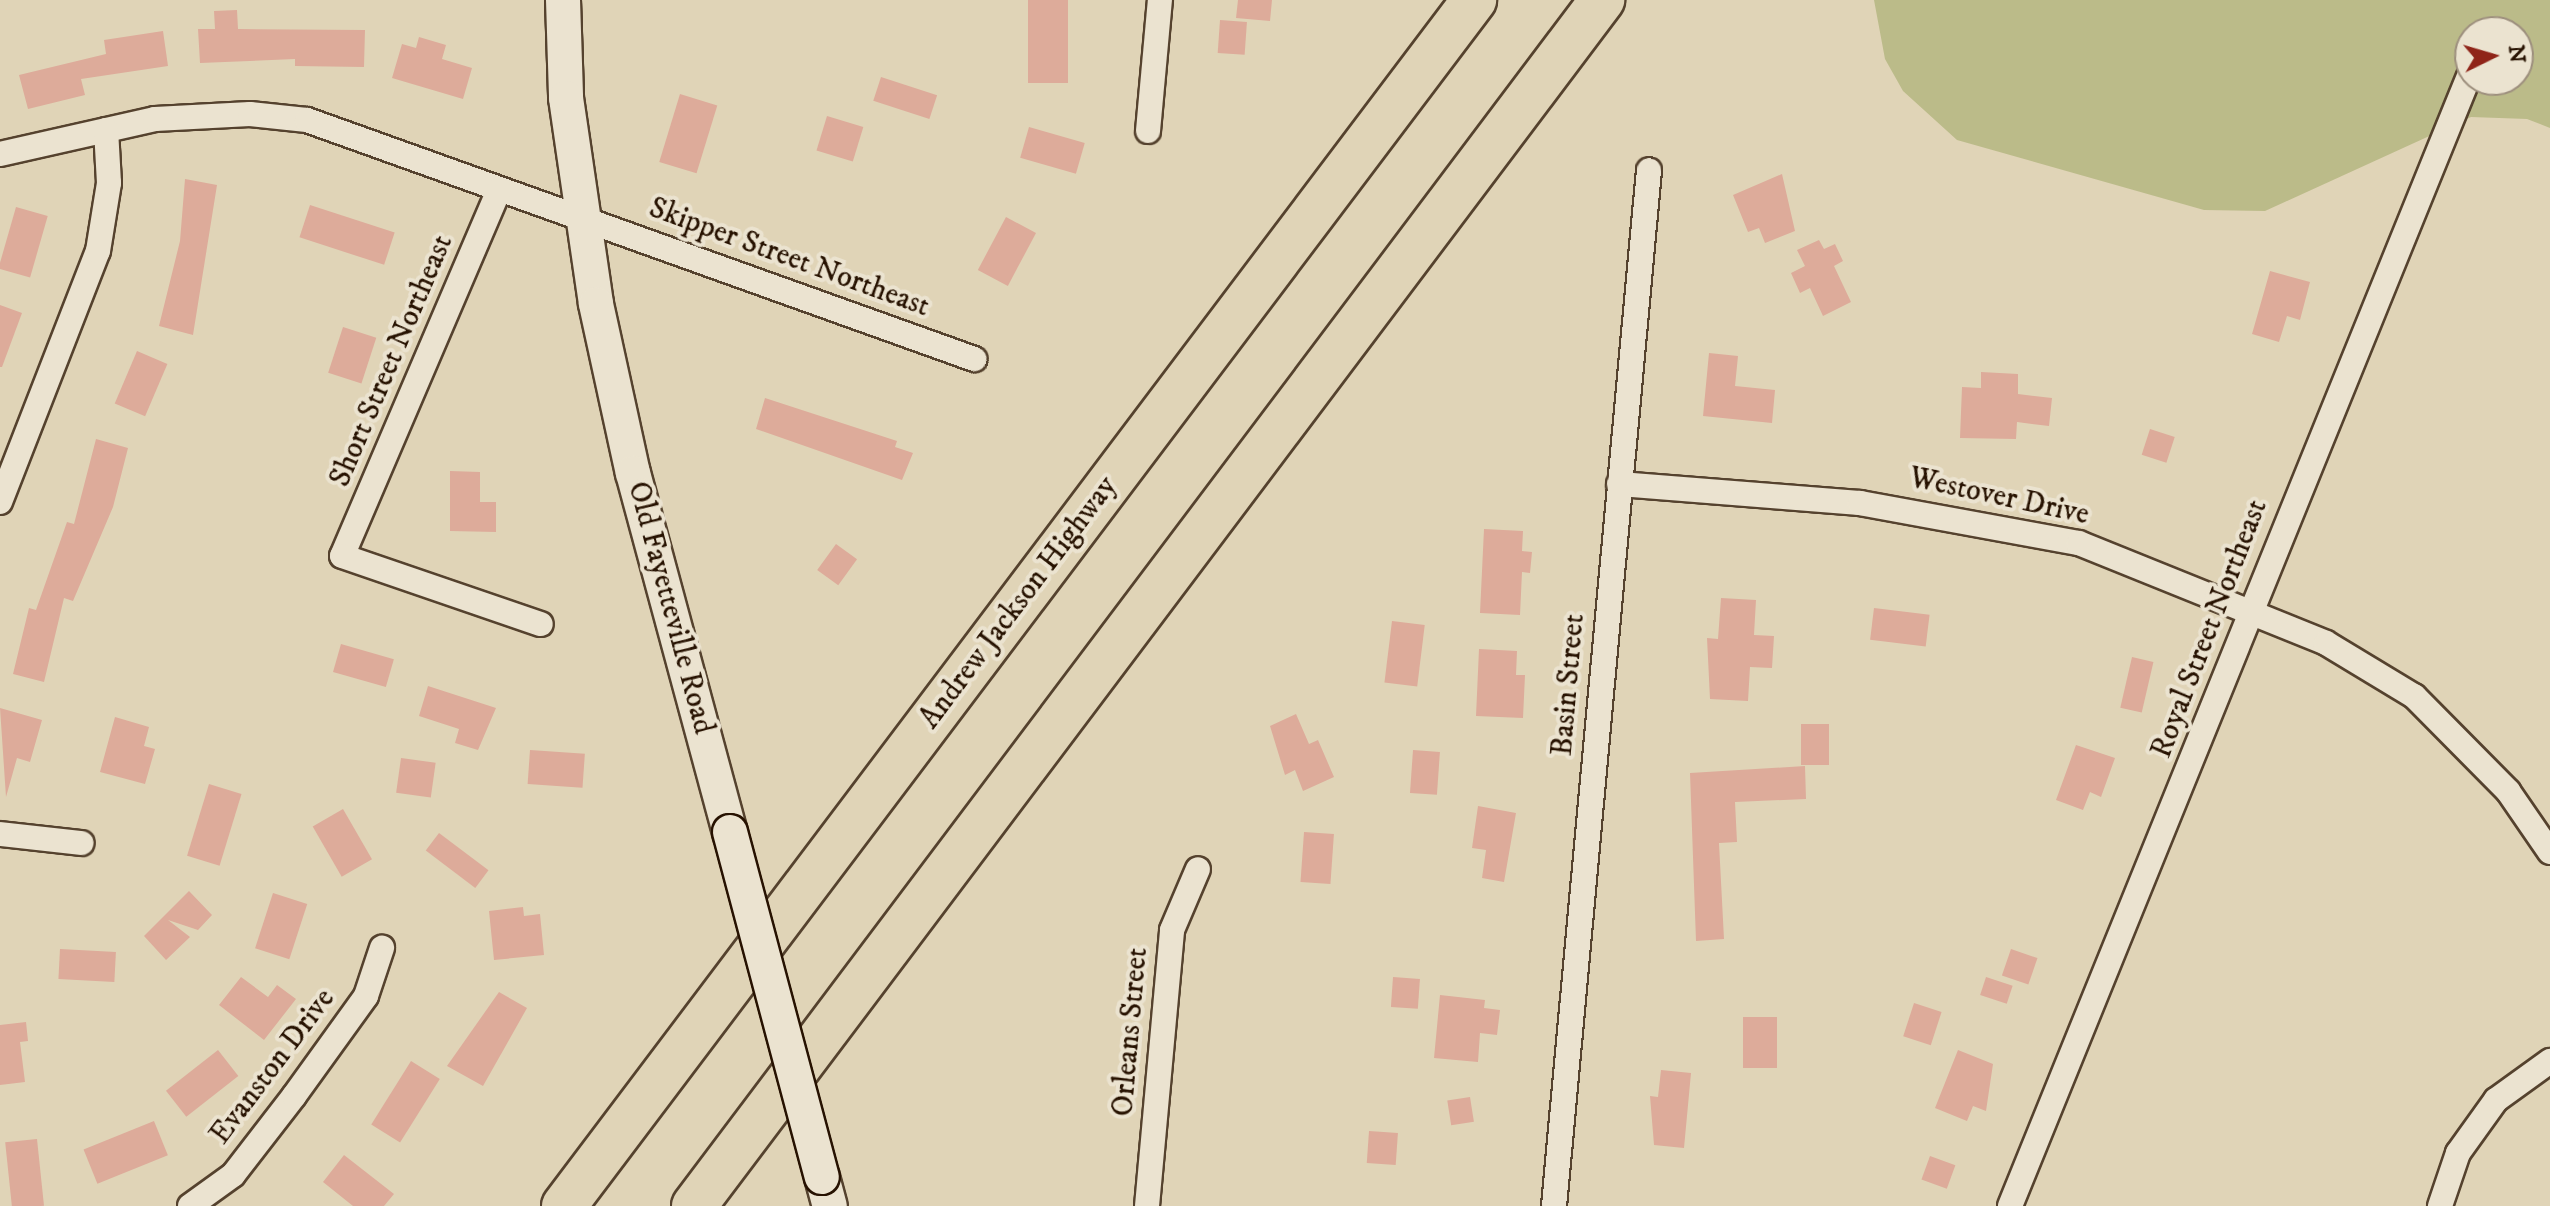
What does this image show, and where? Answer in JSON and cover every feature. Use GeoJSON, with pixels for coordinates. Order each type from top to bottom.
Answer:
{"type":"FeatureCollection","features":[{"type":"Feature","properties":{"kind":"highway","name":"Andrew Jackson Highway"},"geometry":{"type":"LineString","coordinates":[[564,1206],[1474,0]]}},
{"type":"Feature","properties":{"kind":"highway"},"geometry":{"type":"LineString","coordinates":[[694,1206],[1602,0]]}},
{"type":"Feature","properties":{"kind":"street","name":"Old Fayetteville Road"},"geometry":{"type":"LineString","coordinates":[[563,0],[566,98],[582,217],[633,473],[826,1191]]}},
{"type":"Feature","properties":{"kind":"street"},"geometry":{"type":"LineString","coordinates":[[1148,131],[1160,0]]}},
{"type":"Feature","properties":{"kind":"street","name":"Royal Street Northeast"},"geometry":{"type":"LineString","coordinates":[[2010,1206],[2249,610],[2461,96]]}},
{"type":"Feature","properties":{"kind":"street","name":"Skipper Street Northeast"},"geometry":{"type":"LineString","coordinates":[[0,154],[155,119],[250,114],[307,120],[974,359]]}},
{"type":"Feature","properties":{"kind":"street"},"geometry":{"type":"LineString","coordinates":[[0,502],[98,251],[109,183],[106,130]]}},
{"type":"Feature","properties":{"kind":"street","name":"Basin Street"},"geometry":{"type":"LineString","coordinates":[[1554,1206],[1649,170]]}},
{"type":"Feature","properties":{"kind":"street","name":"Short Street Northeast"},"geometry":{"type":"LineString","coordinates":[[499,190],[342,556],[541,624]]}},
{"type":"Feature","properties":{"kind":"street","name":"Westover Drive"},"geometry":{"type":"LineString","coordinates":[[1619,484],[1860,503],[2005,524],[2079,543],[2249,610],[2326,643],[2414,696],[2508,791],[2550,852]]}},
{"type":"Feature","properties":{"kind":"street"},"geometry":{"type":"LineString","coordinates":[[0,834],[82,843]]}},
{"type":"Feature","properties":{"kind":"street","name":"Orleans Street"},"geometry":{"type":"LineString","coordinates":[[1147,1206],[1172,930],[1198,869]]}},
{"type":"Feature","properties":{"kind":"street","name":"Evanston Drive"},"geometry":{"type":"LineString","coordinates":[[190,1206],[233,1175],[294,1096],[366,996],[382,948]]}},
{"type":"Feature","properties":{"kind":"street"},"geometry":{"type":"LineString","coordinates":[[2440,1206],[2458,1153],[2496,1100],[2550,1061]]}},
{"type":"Feature","properties":{"kind":"green space"},"geometry":{"type":"Polygon","coordinates":[[[1874,0],[2550,0],[2550,128],[2527,119],[2471,117],[2265,211],[2204,210],[1957,140],[1903,91],[1885,59],[1874,0]]]}},
{"type":"Feature","properties":{"kind":"building"},"geometry":{"type":"Polygon","coordinates":[[[1028,0],[1068,0],[1068,83],[1028,83],[1028,0]]]}},
{"type":"Feature","properties":{"kind":"building"},"geometry":{"type":"Polygon","coordinates":[[[1238,0],[1272,0],[1270,21],[1236,18],[1238,0]]]}},
{"type":"Feature","properties":{"kind":"building"},"geometry":{"type":"Polygon","coordinates":[[[237,10],[238,29],[365,30],[364,67],[295,66],[295,59],[200,63],[198,29],[215,29],[214,11],[237,10]]]}},
{"type":"Feature","properties":{"kind":"building"},"geometry":{"type":"Polygon","coordinates":[[[1220,20],[1247,22],[1245,55],[1218,53],[1220,20]]]}},
{"type":"Feature","properties":{"kind":"building"},"geometry":{"type":"Polygon","coordinates":[[[163,31],[168,66],[81,79],[85,95],[28,109],[19,75],[106,54],[104,40],[163,31]]]}},
{"type":"Feature","properties":{"kind":"building"},"geometry":{"type":"Polygon","coordinates":[[[419,37],[446,45],[442,59],[472,68],[463,99],[392,78],[402,44],[416,48],[419,37]]]}},
{"type":"Feature","properties":{"kind":"building"},"geometry":{"type":"Polygon","coordinates":[[[881,77],[937,95],[929,119],[873,101],[881,77]]]}},
{"type":"Feature","properties":{"kind":"building"},"geometry":{"type":"Polygon","coordinates":[[[680,94],[717,105],[697,173],[659,162],[680,94]]]}},
{"type":"Feature","properties":{"kind":"building"},"geometry":{"type":"Polygon","coordinates":[[[827,116],[863,127],[853,162],[816,150],[827,116]]]}},
{"type":"Feature","properties":{"kind":"building"},"geometry":{"type":"Polygon","coordinates":[[[1029,127],[1085,143],[1076,174],[1020,158],[1029,127]]]}},
{"type":"Feature","properties":{"kind":"building"},"geometry":{"type":"Polygon","coordinates":[[[1782,174],[1795,231],[1765,243],[1759,228],[1748,232],[1733,195],[1782,174]]]}},
{"type":"Feature","properties":{"kind":"building"},"geometry":{"type":"Polygon","coordinates":[[[185,179],[217,185],[193,335],[159,326],[180,241],[185,179]]]}},
{"type":"Feature","properties":{"kind":"building"},"geometry":{"type":"Polygon","coordinates":[[[310,205],[395,233],[384,265],[299,237],[310,205]]]}},
{"type":"Feature","properties":{"kind":"building"},"geometry":{"type":"Polygon","coordinates":[[[16,207],[48,216],[30,278],[0,269],[16,207]]]}},
{"type":"Feature","properties":{"kind":"building"},"geometry":{"type":"Polygon","coordinates":[[[1006,217],[1036,233],[1008,286],[978,270],[1006,217]]]}},
{"type":"Feature","properties":{"kind":"building"},"geometry":{"type":"Polygon","coordinates":[[[1819,240],[1824,249],[1835,244],[1843,261],[1834,266],[1851,302],[1823,316],[1810,288],[1800,293],[1791,273],[1805,266],[1797,250],[1819,240]]]}},
{"type":"Feature","properties":{"kind":"building"},"geometry":{"type":"Polygon","coordinates":[[[2270,271],[2310,282],[2300,320],[2287,316],[2279,342],[2252,334],[2270,271]]]}},
{"type":"Feature","properties":{"kind":"building"},"geometry":{"type":"Polygon","coordinates":[[[0,305],[22,313],[2,367],[0,367],[0,305]]]}},
{"type":"Feature","properties":{"kind":"building"},"geometry":{"type":"Polygon","coordinates":[[[343,327],[376,338],[361,383],[328,373],[343,327]]]}},
{"type":"Feature","properties":{"kind":"building"},"geometry":{"type":"Polygon","coordinates":[[[137,351],[167,364],[145,416],[115,403],[137,351]]]}},
{"type":"Feature","properties":{"kind":"building"},"geometry":{"type":"Polygon","coordinates":[[[1709,353],[1738,356],[1735,386],[1775,390],[1772,423],[1703,416],[1709,353]]]}},
{"type":"Feature","properties":{"kind":"building"},"geometry":{"type":"Polygon","coordinates":[[[1981,372],[2018,374],[2018,394],[2052,398],[2049,426],[2017,422],[2016,439],[1960,438],[1962,387],[1981,388],[1981,372]]]}},
{"type":"Feature","properties":{"kind":"building"},"geometry":{"type":"Polygon","coordinates":[[[765,398],[897,441],[895,447],[913,453],[902,480],[756,429],[765,398]]]}},
{"type":"Feature","properties":{"kind":"building"},"geometry":{"type":"Polygon","coordinates":[[[2150,429],[2175,437],[2166,463],[2142,455],[2150,429]]]}},
{"type":"Feature","properties":{"kind":"building"},"geometry":{"type":"Polygon","coordinates":[[[96,439],[128,448],[113,507],[73,601],[64,598],[44,682],[13,674],[29,608],[36,610],[67,522],[74,524],[96,439]]]}},
{"type":"Feature","properties":{"kind":"building"},"geometry":{"type":"Polygon","coordinates":[[[450,471],[480,472],[480,502],[496,502],[496,532],[450,531],[450,471]]]}},
{"type":"Feature","properties":{"kind":"building"},"geometry":{"type":"Polygon","coordinates":[[[1484,529],[1523,531],[1522,551],[1532,552],[1530,573],[1522,572],[1520,615],[1480,613],[1484,529]]]}},
{"type":"Feature","properties":{"kind":"building"},"geometry":{"type":"Polygon","coordinates":[[[836,544],[857,559],[838,585],[817,570],[836,544]]]}},
{"type":"Feature","properties":{"kind":"building"},"geometry":{"type":"Polygon","coordinates":[[[1721,598],[1756,600],[1754,635],[1774,636],[1772,668],[1750,667],[1748,701],[1710,699],[1707,638],[1718,639],[1721,598]]]}},
{"type":"Feature","properties":{"kind":"building"},"geometry":{"type":"Polygon","coordinates":[[[1874,608],[1930,615],[1926,647],[1870,640],[1874,608]]]}},
{"type":"Feature","properties":{"kind":"building"},"geometry":{"type":"Polygon","coordinates":[[[1392,621],[1425,625],[1417,687],[1384,683],[1392,621]]]}},
{"type":"Feature","properties":{"kind":"building"},"geometry":{"type":"Polygon","coordinates":[[[341,644],[394,659],[386,687],[333,672],[341,644]]]}},
{"type":"Feature","properties":{"kind":"building"},"geometry":{"type":"Polygon","coordinates":[[[1479,649],[1517,651],[1516,675],[1525,675],[1523,718],[1476,716],[1479,649]]]}},
{"type":"Feature","properties":{"kind":"building"},"geometry":{"type":"Polygon","coordinates":[[[2132,657],[2153,662],[2142,713],[2120,708],[2132,657]]]}},
{"type":"Feature","properties":{"kind":"building"},"geometry":{"type":"Polygon","coordinates":[[[428,686],[496,708],[478,750],[455,743],[459,729],[419,716],[428,686]]]}},
{"type":"Feature","properties":{"kind":"building"},"geometry":{"type":"Polygon","coordinates":[[[0,708],[42,720],[30,762],[17,758],[6,797],[0,708]]]}},
{"type":"Feature","properties":{"kind":"building"},"geometry":{"type":"Polygon","coordinates":[[[1296,714],[1309,744],[1318,740],[1334,777],[1303,791],[1295,770],[1285,775],[1270,726],[1296,714]]]}},
{"type":"Feature","properties":{"kind":"building"},"geometry":{"type":"Polygon","coordinates":[[[115,717],[149,727],[144,746],[155,749],[145,784],[100,772],[115,717]]]}},
{"type":"Feature","properties":{"kind":"building"},"geometry":{"type":"Polygon","coordinates":[[[1801,724],[1829,724],[1829,765],[1801,765],[1801,724]]]}},
{"type":"Feature","properties":{"kind":"building"},"geometry":{"type":"Polygon","coordinates":[[[2076,745],[2115,758],[2101,797],[2090,792],[2083,810],[2056,800],[2076,745]]]}},
{"type":"Feature","properties":{"kind":"building"},"geometry":{"type":"Polygon","coordinates":[[[530,750],[585,754],[582,788],[528,784],[530,750]]]}},
{"type":"Feature","properties":{"kind":"building"},"geometry":{"type":"Polygon","coordinates":[[[1413,750],[1440,752],[1437,795],[1410,793],[1413,750]]]}},
{"type":"Feature","properties":{"kind":"building"},"geometry":{"type":"Polygon","coordinates":[[[401,758],[436,763],[431,798],[396,793],[401,758]]]}},
{"type":"Feature","properties":{"kind":"building"},"geometry":{"type":"Polygon","coordinates":[[[1805,766],[1806,799],[1735,802],[1737,842],[1719,843],[1724,939],[1696,941],[1690,773],[1805,766]]]}},
{"type":"Feature","properties":{"kind":"building"},"geometry":{"type":"Polygon","coordinates":[[[209,784],[242,794],[220,866],[187,856],[209,784]]]}},
{"type":"Feature","properties":{"kind":"building"},"geometry":{"type":"Polygon","coordinates":[[[1478,806],[1516,813],[1504,882],[1482,878],[1486,850],[1472,848],[1478,806]]]}},
{"type":"Feature","properties":{"kind":"building"},"geometry":{"type":"Polygon","coordinates":[[[343,809],[372,859],[342,877],[313,826],[343,809]]]}},
{"type":"Feature","properties":{"kind":"building"},"geometry":{"type":"Polygon","coordinates":[[[1304,832],[1334,834],[1330,884],[1301,882],[1304,832]]]}},
{"type":"Feature","properties":{"kind":"building"},"geometry":{"type":"Polygon","coordinates":[[[439,833],[489,870],[475,888],[426,851],[439,833]]]}},
{"type":"Feature","properties":{"kind":"building"},"geometry":{"type":"Polygon","coordinates":[[[189,891],[212,915],[198,930],[168,920],[190,937],[166,960],[144,936],[189,891]]]}},
{"type":"Feature","properties":{"kind":"building"},"geometry":{"type":"Polygon","coordinates":[[[273,893],[307,904],[289,959],[255,948],[273,893]]]}},
{"type":"Feature","properties":{"kind":"building"},"geometry":{"type":"Polygon","coordinates":[[[523,907],[524,916],[540,914],[544,955],[494,960],[489,911],[523,907]]]}},
{"type":"Feature","properties":{"kind":"building"},"geometry":{"type":"Polygon","coordinates":[[[60,949],[116,952],[114,982],[58,979],[60,949]]]}},
{"type":"Feature","properties":{"kind":"building"},"geometry":{"type":"Polygon","coordinates":[[[2011,949],[2037,958],[2028,985],[2002,975],[2011,949]]]}},
{"type":"Feature","properties":{"kind":"building"},"geometry":{"type":"Polygon","coordinates":[[[241,977],[268,997],[277,985],[296,999],[264,1040],[219,1005],[241,977]]]}},
{"type":"Feature","properties":{"kind":"building"},"geometry":{"type":"Polygon","coordinates":[[[1393,977],[1420,979],[1418,1009],[1391,1007],[1393,977]]]}},
{"type":"Feature","properties":{"kind":"building"},"geometry":{"type":"Polygon","coordinates":[[[1986,977],[2013,986],[2007,1004],[1980,995],[1986,977]]]}},
{"type":"Feature","properties":{"kind":"building"},"geometry":{"type":"Polygon","coordinates":[[[499,992],[527,1008],[483,1086],[447,1066],[499,992]]]}},
{"type":"Feature","properties":{"kind":"building"},"geometry":{"type":"Polygon","coordinates":[[[1440,995],[1485,1000],[1484,1008],[1500,1010],[1497,1035],[1480,1033],[1478,1062],[1434,1058],[1440,995]]]}},
{"type":"Feature","properties":{"kind":"building"},"geometry":{"type":"Polygon","coordinates":[[[1914,1003],[1942,1012],[1931,1045],[1903,1036],[1914,1003]]]}},
{"type":"Feature","properties":{"kind":"building"},"geometry":{"type":"Polygon","coordinates":[[[1743,1017],[1777,1017],[1777,1068],[1743,1068],[1743,1017]]]}},
{"type":"Feature","properties":{"kind":"building"},"geometry":{"type":"Polygon","coordinates":[[[26,1022],[28,1041],[20,1042],[25,1082],[0,1085],[0,1025],[26,1022]]]}},
{"type":"Feature","properties":{"kind":"building"},"geometry":{"type":"Polygon","coordinates":[[[218,1050],[238,1076],[186,1117],[166,1091],[218,1050]]]}},
{"type":"Feature","properties":{"kind":"building"},"geometry":{"type":"Polygon","coordinates":[[[1958,1050],[1993,1064],[1986,1111],[1973,1106],[1967,1121],[1935,1108],[1958,1050]]]}},
{"type":"Feature","properties":{"kind":"building"},"geometry":{"type":"Polygon","coordinates":[[[411,1061],[440,1079],[400,1143],[371,1125],[411,1061]]]}},
{"type":"Feature","properties":{"kind":"building"},"geometry":{"type":"Polygon","coordinates":[[[1661,1070],[1691,1073],[1684,1148],[1654,1145],[1650,1096],[1658,1097],[1661,1070]]]}},
{"type":"Feature","properties":{"kind":"building"},"geometry":{"type":"Polygon","coordinates":[[[1470,1097],[1474,1122],[1451,1125],[1447,1101],[1470,1097]]]}},
{"type":"Feature","properties":{"kind":"building"},"geometry":{"type":"Polygon","coordinates":[[[154,1121],[168,1155],[97,1184],[84,1149],[154,1121]]]}},
{"type":"Feature","properties":{"kind":"building"},"geometry":{"type":"Polygon","coordinates":[[[1369,1131],[1398,1133],[1396,1165],[1367,1163],[1369,1131]]]}},
{"type":"Feature","properties":{"kind":"building"},"geometry":{"type":"Polygon","coordinates":[[[37,1139],[44,1206],[12,1206],[5,1142],[37,1139]]]}},
{"type":"Feature","properties":{"kind":"building"},"geometry":{"type":"Polygon","coordinates":[[[344,1155],[394,1194],[384,1206],[353,1206],[323,1182],[344,1155]]]}},
{"type":"Feature","properties":{"kind":"building"},"geometry":{"type":"Polygon","coordinates":[[[1930,1156],[1955,1165],[1947,1189],[1921,1179],[1930,1156]]]}}]}
